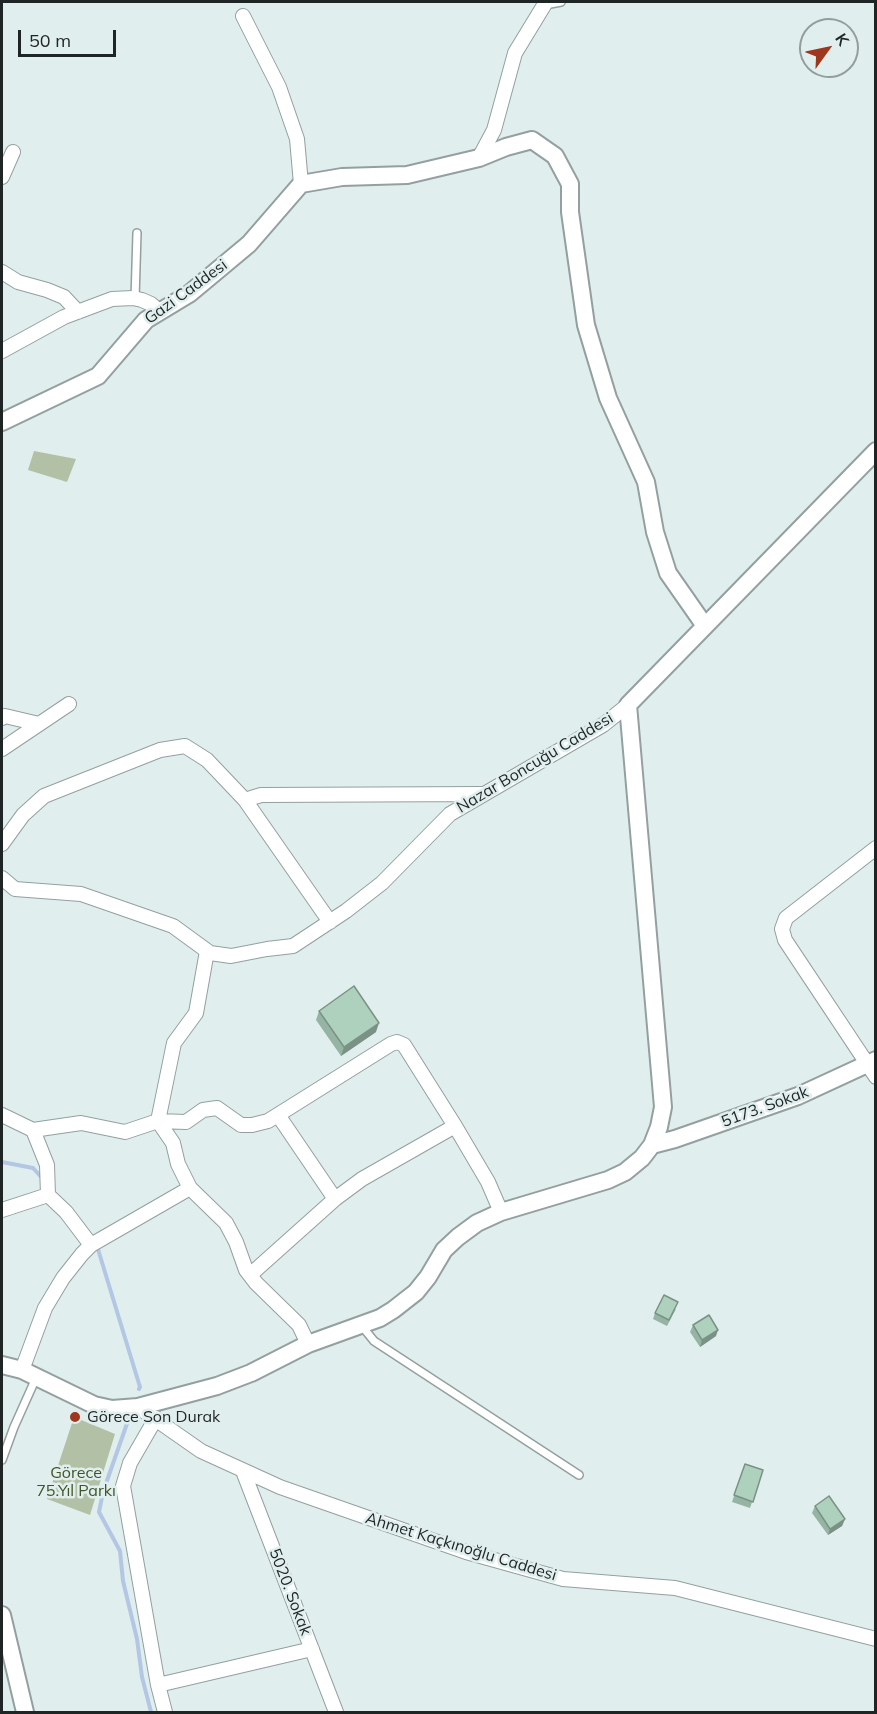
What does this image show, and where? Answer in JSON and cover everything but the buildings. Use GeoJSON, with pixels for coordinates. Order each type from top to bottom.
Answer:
{"type":"FeatureCollection","features":[{"type":"Feature","properties":{"kind":"street"},"geometry":{"type":"LineString","coordinates":[[479,158],[494,130],[514,53],[546,3]]}},
{"type":"Feature","properties":{"kind":"street"},"geometry":{"type":"LineString","coordinates":[[243,16],[279,87],[297,139],[301,184],[342,177],[407,175],[479,158],[532,140],[555,156],[570,184],[570,212],[586,325],[608,398],[646,482],[655,532],[668,573],[705,626]]}},
{"type":"Feature","properties":{"kind":"street"},"geometry":{"type":"LineString","coordinates":[[2,177],[13,152]]}},
{"type":"Feature","properties":{"kind":"street","name":"Gazi Caddesi"},"geometry":{"type":"LineString","coordinates":[[2,422],[98,376],[146,320],[189,294],[249,244],[301,184]]}},
{"type":"Feature","properties":{"kind":"street"},"geometry":{"type":"LineString","coordinates":[[2,272],[18,282],[64,297],[78,312]]}},
{"type":"Feature","properties":{"kind":"street"},"geometry":{"type":"LineString","coordinates":[[2,351],[64,317],[112,299],[135,299],[151,304],[159,311]]}},
{"type":"Feature","properties":{"kind":"street","name":"Nazar Boncuğu Caddesi"},"geometry":{"type":"LineString","coordinates":[[207,951],[231,956],[267,948],[293,946],[382,883],[450,814],[603,725],[628,705],[876,450]]}},
{"type":"Feature","properties":{"kind":"street"},"geometry":{"type":"LineString","coordinates":[[2,749],[69,704]]}},
{"type":"Feature","properties":{"kind":"street"},"geometry":{"type":"LineString","coordinates":[[2,1365],[29,1374],[94,1405],[112,1409],[138,1407],[235,1380],[308,1344],[380,1318],[404,1303],[422,1285],[444,1250],[458,1236],[477,1223],[501,1212],[608,1180],[625,1172],[642,1158],[652,1145],[663,1107],[628,705]]}},
{"type":"Feature","properties":{"kind":"street"},"geometry":{"type":"LineString","coordinates":[[2,718],[5,716],[39,724]]}},
{"type":"Feature","properties":{"kind":"street"},"geometry":{"type":"LineString","coordinates":[[2,844],[23,815],[44,796],[160,750],[185,746],[207,760],[245,800],[330,922]]}},
{"type":"Feature","properties":{"kind":"street"},"geometry":{"type":"LineString","coordinates":[[245,800],[261,795],[484,794]]}},
{"type":"Feature","properties":{"kind":"street"},"geometry":{"type":"LineString","coordinates":[[873,1067],[785,940],[782,929],[786,918],[876,848]]}},
{"type":"Feature","properties":{"kind":"street"},"geometry":{"type":"LineString","coordinates":[[2,878],[15,889],[81,894],[173,926],[207,951],[196,1013],[174,1043],[158,1121],[173,1143],[178,1164],[190,1188],[226,1223],[236,1242],[242,1263],[250,1275],[299,1325],[308,1344]]}},
{"type":"Feature","properties":{"kind":"street"},"geometry":{"type":"LineString","coordinates":[[2,1115],[33,1130],[81,1123],[125,1132],[158,1121],[186,1122],[203,1110],[217,1108],[242,1125],[252,1125],[268,1121],[397,1042],[404,1045],[455,1126],[488,1182],[501,1212]]}},
{"type":"Feature","properties":{"kind":"street","name":"5173. Sokak"},"geometry":{"type":"LineString","coordinates":[[652,1145],[798,1096],[873,1067]]}},
{"type":"Feature","properties":{"kind":"street"},"geometry":{"type":"LineString","coordinates":[[278,1115],[335,1199]]}},
{"type":"Feature","properties":{"kind":"street"},"geometry":{"type":"LineString","coordinates":[[250,1275],[335,1199],[362,1179],[455,1126]]}},
{"type":"Feature","properties":{"kind":"street"},"geometry":{"type":"LineString","coordinates":[[33,1130],[47,1165],[48,1188],[91,1245]]}},
{"type":"Feature","properties":{"kind":"street"},"geometry":{"type":"LineString","coordinates":[[2,1210],[48,1188]]}},
{"type":"Feature","properties":{"kind":"street"},"geometry":{"type":"LineString","coordinates":[[29,1374],[45,1308],[63,1278],[91,1245],[190,1188]]}},
{"type":"Feature","properties":{"kind":"street","name":"Ahmet Kaçkınoğlu Caddesi"},"geometry":{"type":"LineString","coordinates":[[138,1407],[201,1452],[243,1471],[280,1487],[466,1552],[563,1579],[675,1588],[876,1639]]}},
{"type":"Feature","properties":{"kind":"street"},"geometry":{"type":"LineString","coordinates":[[156,1418],[130,1463],[123,1486],[165,1713]]}},
{"type":"Feature","properties":{"kind":"street","name":"5020. Sokak"},"geometry":{"type":"LineString","coordinates":[[243,1471],[336,1713]]}},
{"type":"Feature","properties":{"kind":"street"},"geometry":{"type":"LineString","coordinates":[[2,1615],[25,1713]]}},
{"type":"Feature","properties":{"kind":"street"},"geometry":{"type":"LineString","coordinates":[[158,1685],[312,1649]]}},
{"type":"Feature","properties":{"kind":"lane"},"geometry":{"type":"LineString","coordinates":[[546,3],[561,2]]}},
{"type":"Feature","properties":{"kind":"lane"},"geometry":{"type":"LineString","coordinates":[[135,299],[136,233]]}},
{"type":"Feature","properties":{"kind":"lane"},"geometry":{"type":"LineString","coordinates":[[361,1325],[374,1341],[579,1475]]}},
{"type":"Feature","properties":{"kind":"lane"},"geometry":{"type":"LineString","coordinates":[[2,1460],[29,1374]]}},
{"type":"Feature","properties":{"kind":"green space"},"geometry":{"type":"Polygon","coordinates":[[[34,451],[76,459],[67,482],[28,470],[34,451]]]}},
{"type":"Feature","properties":{"kind":"green space","name":"Görece 75.Yıl Parkı"},"geometry":{"type":"Polygon","coordinates":[[[74,1417],[115,1434],[90,1515],[47,1499],[74,1417]]]}},
{"type":"Feature","properties":{"kind":"waterway"},"geometry":{"type":"LineString","coordinates":[[2,1162],[33,1168],[43,1179]]}},
{"type":"Feature","properties":{"kind":"waterway"},"geometry":{"type":"LineString","coordinates":[[97,1246],[139,1389]]}},
{"type":"Feature","properties":{"kind":"waterway"},"geometry":{"type":"LineString","coordinates":[[130,1415],[103,1492],[99,1512],[120,1551],[123,1581],[151,1712]]}},
{"type":"Feature","properties":{"kind":"place","name":"Görece Son Durak"},"geometry":{"type":"Point","coordinates":[75,1417]}}]}
